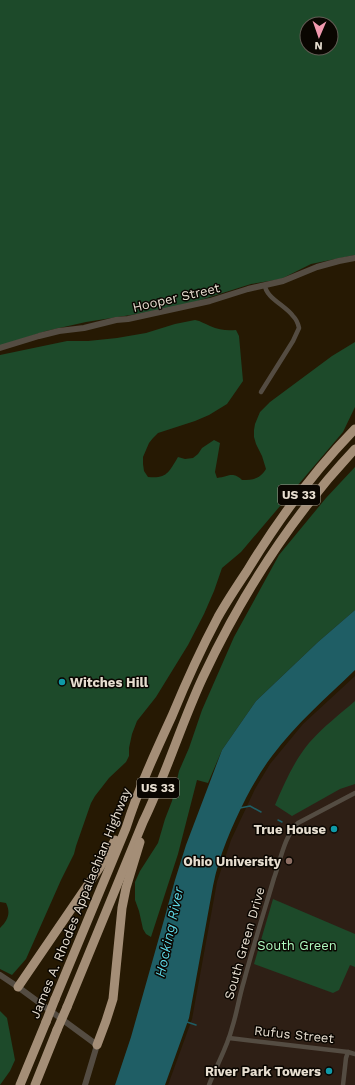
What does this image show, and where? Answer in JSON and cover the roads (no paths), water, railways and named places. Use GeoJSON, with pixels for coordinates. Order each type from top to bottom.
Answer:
{"type":"FeatureCollection","features":[{"type":"Feature","properties":{"kind":"highway","name":"James A. Rhodes Appalachian Highway"},"geometry":{"type":"LineString","coordinates":[[20,1085],[126,828],[159,743],[192,668],[219,617],[281,518],[326,461],[355,429]]}},
{"type":"Feature","properties":{"kind":"highway","name":"James A. Rhodes Appalachian Highway"},"geometry":{"type":"LineString","coordinates":[[35,1085],[203,677],[232,620],[291,528],[320,489],[355,449]]}},
{"type":"Feature","properties":{"kind":"highway"},"geometry":{"type":"LineString","coordinates":[[97,1045],[113,999],[122,908],[126,888],[153,801]]}},
{"type":"Feature","properties":{"kind":"highway"},"geometry":{"type":"LineString","coordinates":[[18,987],[100,867],[122,826],[131,813]]}},
{"type":"Feature","properties":{"kind":"street","name":"Hooper Street"},"geometry":{"type":"LineString","coordinates":[[0,348],[59,331],[84,328],[210,301],[248,289],[283,281],[339,261],[355,258]]}},
{"type":"Feature","properties":{"kind":"street"},"geometry":{"type":"LineString","coordinates":[[261,392],[293,342],[299,328],[294,316],[270,295],[265,289],[265,285]]}},
{"type":"Feature","properties":{"kind":"street","name":"South Green Drive"},"geometry":{"type":"LineString","coordinates":[[209,1085],[235,1020],[244,981],[259,929],[290,834],[298,823],[355,793]]}},
{"type":"Feature","properties":{"kind":"street"},"geometry":{"type":"LineString","coordinates":[[0,975],[97,1045],[85,1085]]}},
{"type":"Feature","properties":{"kind":"street","name":"Rufus Street"},"geometry":{"type":"LineString","coordinates":[[229,1038],[355,1054]]}},
{"type":"Feature","properties":{"kind":"street"},"geometry":{"type":"LineString","coordinates":[[343,1085],[348,1052]]}},
{"type":"Feature","properties":{"kind":"water","name":"Hocking River"},"geometry":{"type":"Polygon","coordinates":[[[355,610],[355,670],[301,722],[281,744],[258,776],[226,841],[213,886],[189,1018],[165,1085],[115,1085],[131,1037],[186,845],[222,750],[256,701],[318,642],[355,610]]]}},
{"type":"Feature","properties":{"kind":"waterway"},"geometry":{"type":"LineString","coordinates":[[240,808],[250,806],[261,812]]}},
{"type":"Feature","properties":{"kind":"waterway"},"geometry":{"type":"LineString","coordinates":[[278,820],[282,822]]}},
{"type":"Feature","properties":{"kind":"waterway"},"geometry":{"type":"LineString","coordinates":[[187,1022],[196,1025]]}},
{"type":"Feature","properties":{"kind":"place","name":"Witches Hill"},"geometry":{"type":"Point","coordinates":[62,682]}},
{"type":"Feature","properties":{"kind":"place","name":"True House"},"geometry":{"type":"Point","coordinates":[334,829]}},
{"type":"Feature","properties":{"kind":"place","name":"Ohio University"},"geometry":{"type":"Point","coordinates":[289,861]}},
{"type":"Feature","properties":{"kind":"place","name":"River Park Towers"},"geometry":{"type":"Point","coordinates":[329,1071]}},
{"type":"Feature","properties":{"kind":"park label","name":"South Green"},"geometry":{"type":"Point","coordinates":[297,945]}}]}
